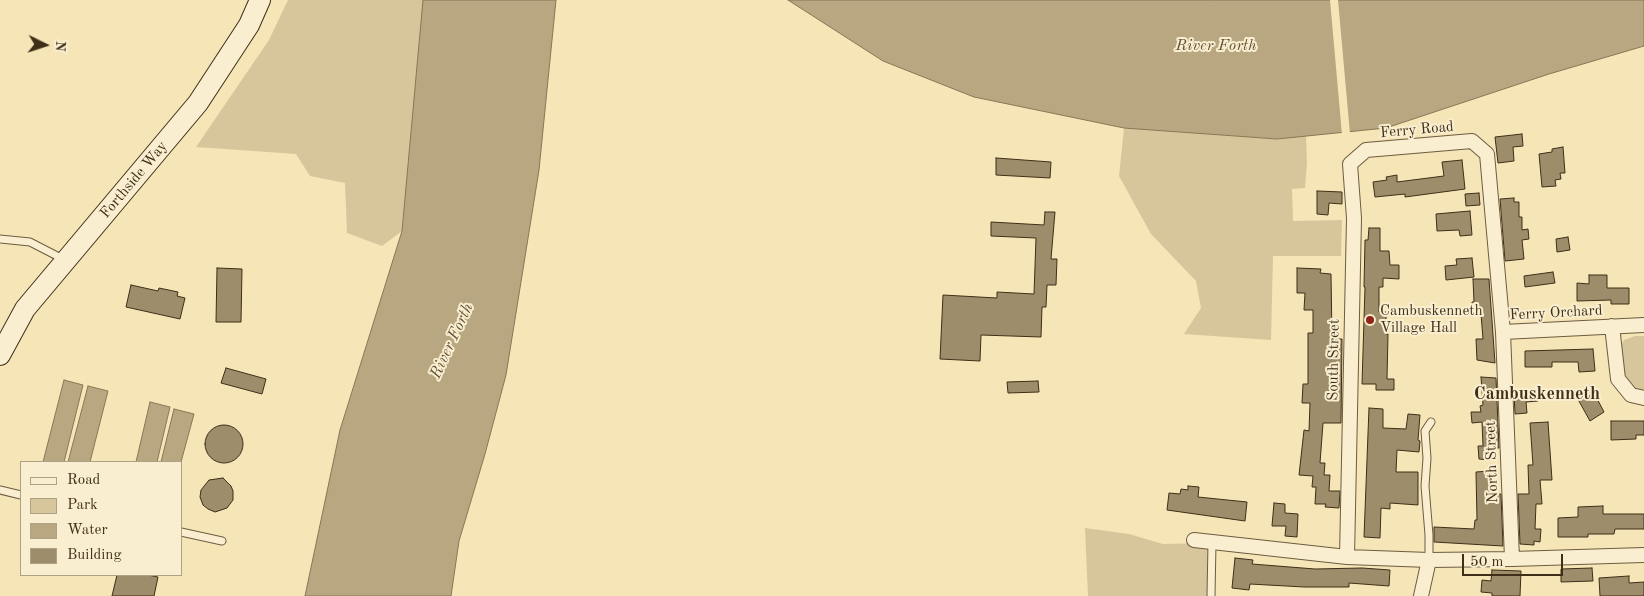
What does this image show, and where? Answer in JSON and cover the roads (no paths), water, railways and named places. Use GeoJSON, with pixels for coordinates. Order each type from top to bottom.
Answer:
{"type":"FeatureCollection","features":[{"type":"Feature","properties":{"kind":"street","name":"Forthside Way"},"geometry":{"type":"LineString","coordinates":[[0,354],[25,309],[198,103],[249,25],[260,0]]}},
{"type":"Feature","properties":{"kind":"street","name":"Ferry Road"},"geometry":{"type":"LineString","coordinates":[[1350,164],[1366,150],[1472,141],[1487,154]]}},
{"type":"Feature","properties":{"kind":"street","name":"North Street"},"geometry":{"type":"LineString","coordinates":[[1487,154],[1503,332],[1512,559]]}},
{"type":"Feature","properties":{"kind":"street","name":"South Street"},"geometry":{"type":"LineString","coordinates":[[1347,557],[1354,218],[1350,164]]}},
{"type":"Feature","properties":{"kind":"street","name":"Ferry Orchard"},"geometry":{"type":"LineString","coordinates":[[1503,332],[1644,325]]}},
{"type":"Feature","properties":{"kind":"street","name":"Ferry Orchard"},"geometry":{"type":"LineString","coordinates":[[1612,326],[1618,380],[1631,395],[1644,398]]}},
{"type":"Feature","properties":{"kind":"street"},"geometry":{"type":"LineString","coordinates":[[1194,540],[1347,557],[1429,560],[1644,554]]}},
{"type":"Feature","properties":{"kind":"street"},"geometry":{"type":"LineString","coordinates":[[1421,596],[1429,560]]}},
{"type":"Feature","properties":{"kind":"lane"},"geometry":{"type":"LineString","coordinates":[[0,239],[30,242],[66,261]]}},
{"type":"Feature","properties":{"kind":"lane"},"geometry":{"type":"LineString","coordinates":[[1429,560],[1425,486],[1427,458],[1425,431],[1431,422]]}},
{"type":"Feature","properties":{"kind":"lane"},"geometry":{"type":"LineString","coordinates":[[0,490],[20,495]]}},
{"type":"Feature","properties":{"kind":"lane"},"geometry":{"type":"LineString","coordinates":[[182,532],[222,541]]}},
{"type":"Feature","properties":{"kind":"lane"},"geometry":{"type":"LineString","coordinates":[[1211,596],[1212,543]]}},
{"type":"Feature","properties":{"kind":"water","name":"River Forth"},"geometry":{"type":"Polygon","coordinates":[[[423,0],[556,0],[539,170],[506,375],[459,541],[451,596],[305,596],[340,430],[402,231],[423,0]]]}},
{"type":"Feature","properties":{"kind":"water","name":"River Forth"},"geometry":{"type":"Polygon","coordinates":[[[788,0],[1644,0],[1644,46],[1549,74],[1386,128],[1277,139],[1124,128],[974,97],[883,61],[788,0]]]}},
{"type":"Feature","properties":{"kind":"water"},"geometry":{"type":"Polygon","coordinates":[[[64,380],[83,385],[64,461],[43,461],[64,380]]]}},
{"type":"Feature","properties":{"kind":"water"},"geometry":{"type":"Polygon","coordinates":[[[88,386],[108,391],[90,461],[68,461],[88,386]]]}},
{"type":"Feature","properties":{"kind":"water"},"geometry":{"type":"Polygon","coordinates":[[[150,402],[170,407],[157,461],[136,461],[150,402]]]}},
{"type":"Feature","properties":{"kind":"water"},"geometry":{"type":"Polygon","coordinates":[[[174,409],[194,414],[181,461],[161,461],[174,409]]]}},
{"type":"Feature","properties":{"kind":"place","name":"Cambuskenneth Village Hall"},"geometry":{"type":"Point","coordinates":[1370,320]}},
{"type":"Feature","properties":{"kind":"district","name":"Cambuskenneth"},"geometry":{"type":"Point","coordinates":[1537,394]}}]}
